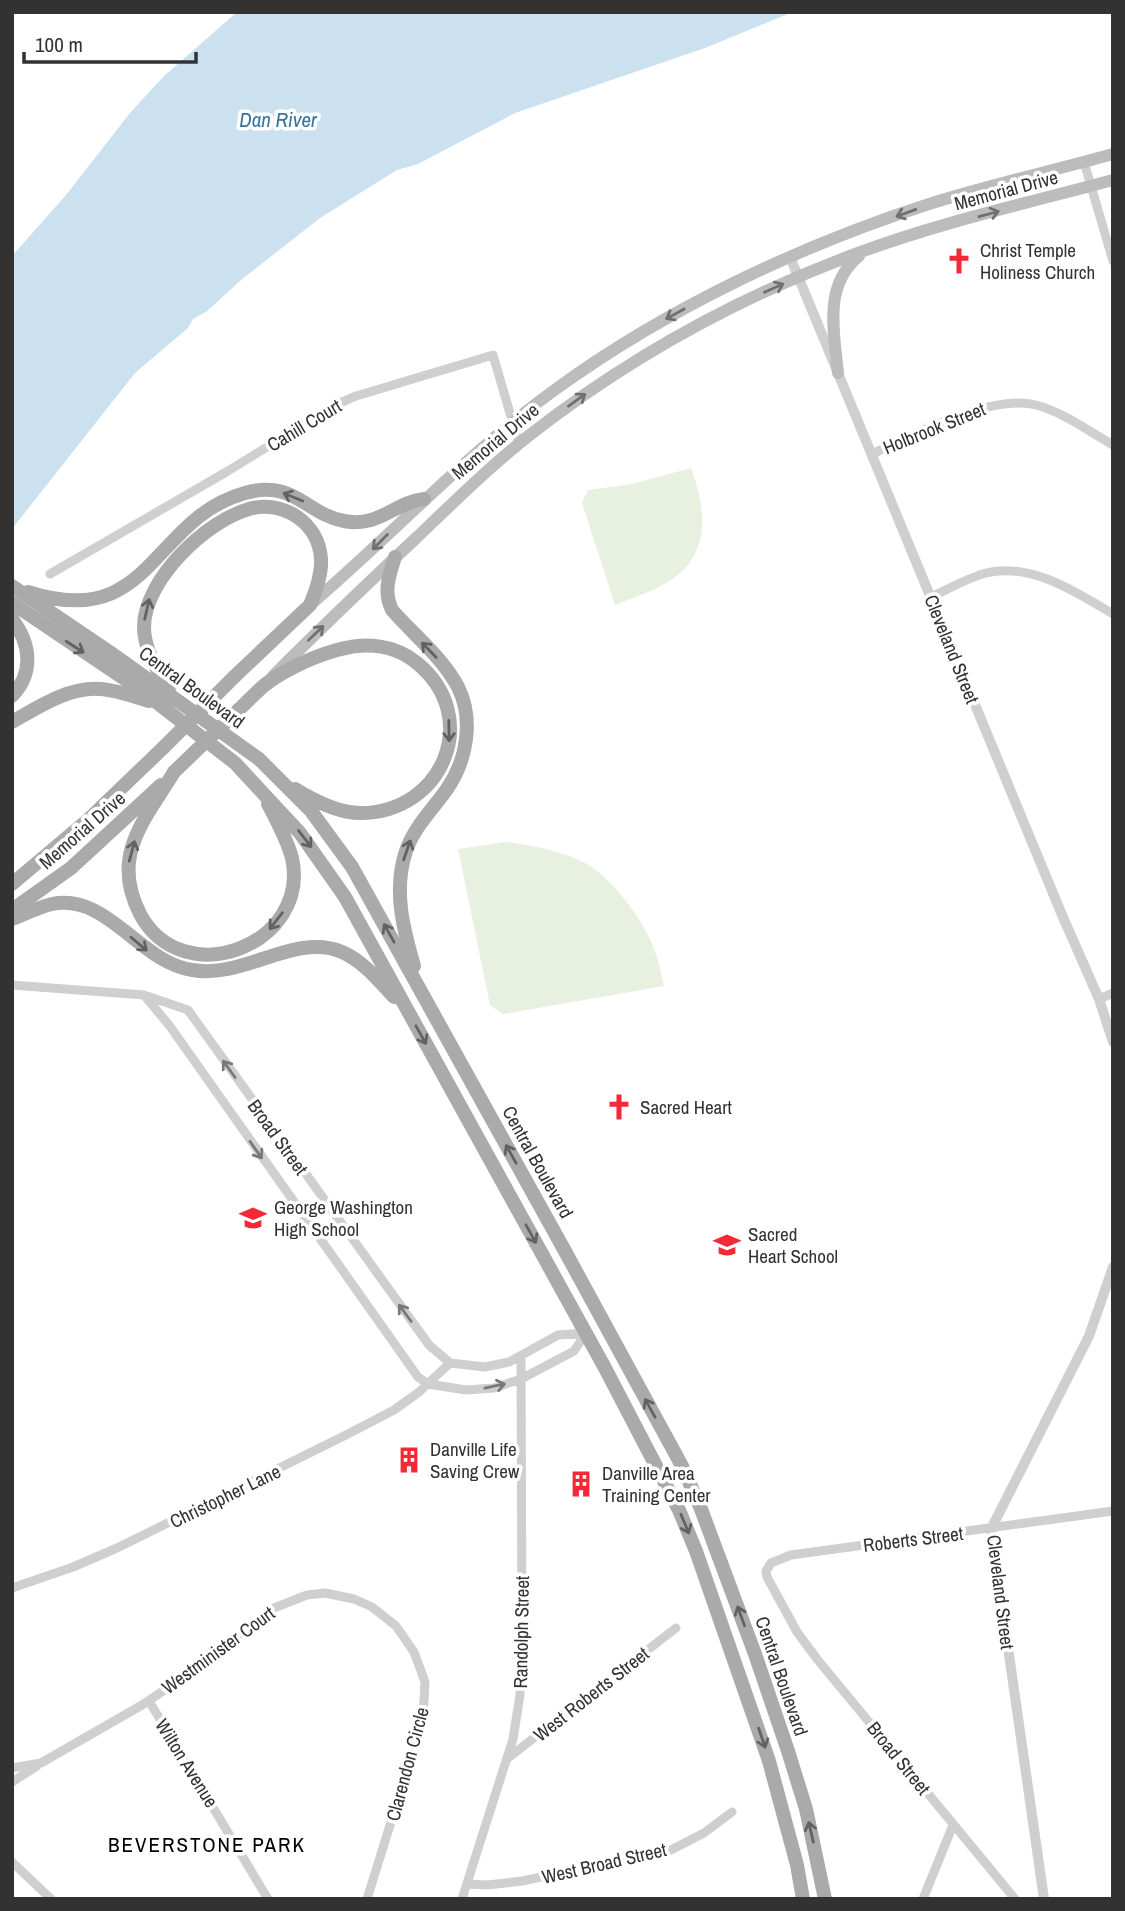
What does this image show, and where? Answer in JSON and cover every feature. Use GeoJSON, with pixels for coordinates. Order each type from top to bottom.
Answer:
{"type":"FeatureCollection","features":[{"type":"Feature","properties":{"kind":"main road","name":"Memorial Drive"},"geometry":{"type":"LineString","coordinates":[[12,884],[38,864],[164,747],[235,676],[424,499],[513,421],[567,381],[638,335],[708,295],[790,257],[928,205],[1113,155]]}},
{"type":"Feature","properties":{"kind":"main road","name":"Memorial Drive"},"geometry":{"type":"LineString","coordinates":[[12,910],[108,836],[469,488],[519,444],[581,397],[652,351],[713,317],[798,278],[867,250],[1113,180]]}},
{"type":"Feature","properties":{"kind":"main road"},"geometry":{"type":"LineString","coordinates":[[838,373],[832,314],[834,300],[845,271],[867,250]]}},
{"type":"Feature","properties":{"kind":"main road"},"geometry":{"type":"LineString","coordinates":[[13,587],[61,600],[83,601],[110,595],[141,574],[206,512],[246,492],[275,491],[289,494],[324,514],[349,522],[379,518],[424,499]]}},
{"type":"Feature","properties":{"kind":"main road"},"geometry":{"type":"LineString","coordinates":[[171,696],[146,642],[145,615],[148,601],[154,588],[177,559],[213,528],[235,514],[263,506],[284,509],[295,514],[313,533],[321,556],[321,568],[310,605]]}},
{"type":"Feature","properties":{"kind":"main road"},"geometry":{"type":"LineString","coordinates":[[396,557],[386,591],[392,610],[434,655],[457,686],[466,711],[465,747],[455,777],[411,840],[401,873],[401,912],[420,988]]}},
{"type":"Feature","properties":{"kind":"main road","name":"Central Boulevard"},"geometry":{"type":"LineString","coordinates":[[13,587],[259,759],[311,811],[352,867],[682,1466],[701,1509],[755,1654],[788,1751],[806,1809],[825,1899]]}},
{"type":"Feature","properties":{"kind":"main road"},"geometry":{"type":"LineString","coordinates":[[12,696],[20,688],[28,668],[25,640],[15,610]]}},
{"type":"Feature","properties":{"kind":"main road","name":"Central Boulevard"},"geometry":{"type":"LineString","coordinates":[[15,610],[158,703],[235,763],[300,832],[331,875],[586,1333],[663,1477],[696,1551],[769,1761],[797,1865],[803,1899]]}},
{"type":"Feature","properties":{"kind":"main road"},"geometry":{"type":"LineString","coordinates":[[262,686],[329,653],[366,645],[387,648],[415,661],[436,682],[447,708],[450,727],[448,751],[437,774],[416,796],[391,808],[357,814],[313,799],[282,781]]}},
{"type":"Feature","properties":{"kind":"main road"},"geometry":{"type":"LineString","coordinates":[[12,722],[54,699],[86,689],[117,692],[158,703]]}},
{"type":"Feature","properties":{"kind":"main road"},"geometry":{"type":"LineString","coordinates":[[174,772],[132,847],[129,876],[136,905],[143,918],[163,940],[190,953],[216,955],[241,949],[272,927],[287,905],[293,877],[292,859],[262,790]]}},
{"type":"Feature","properties":{"kind":"main road"},"geometry":{"type":"LineString","coordinates":[[12,873],[38,864]]}},
{"type":"Feature","properties":{"kind":"main road"},"geometry":{"type":"LineString","coordinates":[[12,919],[52,904],[79,905],[103,915],[146,950],[166,962],[193,971],[234,969],[298,949],[330,949],[343,952],[367,968],[407,1010]]}},
{"type":"Feature","properties":{"kind":"street"},"geometry":{"type":"LineString","coordinates":[[1084,162],[1113,261]]}},
{"type":"Feature","properties":{"kind":"street","name":"Cleveland Street"},"geometry":{"type":"LineString","coordinates":[[790,257],[1099,999],[1113,1042]]}},
{"type":"Feature","properties":{"kind":"street","name":"Cahill Court"},"geometry":{"type":"LineString","coordinates":[[50,574],[228,471],[335,405],[356,396],[493,355],[519,444]]}},
{"type":"Feature","properties":{"kind":"street","name":"Holbrook Street"},"geometry":{"type":"LineString","coordinates":[[872,454],[985,406],[1018,401],[1051,410],[1113,445]]}},
{"type":"Feature","properties":{"kind":"street"},"geometry":{"type":"LineString","coordinates":[[931,597],[988,573],[1015,570],[1052,581],[1113,614]]}},
{"type":"Feature","properties":{"kind":"street","name":"Broad Street"},"geometry":{"type":"LineString","coordinates":[[12,985],[144,995],[188,1010],[429,1345],[450,1363]]}},
{"type":"Feature","properties":{"kind":"street"},"geometry":{"type":"LineString","coordinates":[[1099,999],[1113,993]]}},
{"type":"Feature","properties":{"kind":"street","name":"Broad Street"},"geometry":{"type":"LineString","coordinates":[[144,995],[169,1026],[418,1377],[428,1384]]}},
{"type":"Feature","properties":{"kind":"street","name":"Cleveland Street"},"geometry":{"type":"LineString","coordinates":[[1044,1899],[991,1529],[1089,1336],[1113,1267]]}},
{"type":"Feature","properties":{"kind":"street"},"geometry":{"type":"LineString","coordinates":[[450,1363],[485,1367],[521,1357],[558,1335],[586,1333]]}},
{"type":"Feature","properties":{"kind":"street"},"geometry":{"type":"LineString","coordinates":[[428,1384],[466,1390],[494,1388],[521,1379],[573,1351],[586,1333]]}},
{"type":"Feature","properties":{"kind":"street","name":"Randolph Street"},"geometry":{"type":"LineString","coordinates":[[461,1899],[518,1717],[521,1357]]}},
{"type":"Feature","properties":{"kind":"street","name":"Christopher Lane"},"geometry":{"type":"LineString","coordinates":[[12,1588],[117,1548],[288,1465],[394,1410],[450,1363]]}},
{"type":"Feature","properties":{"kind":"street","name":"Roberts Street"},"geometry":{"type":"LineString","coordinates":[[786,1614],[767,1577],[769,1565],[779,1558],[1113,1511]]}},
{"type":"Feature","properties":{"kind":"street","name":"Westminister Court"},"geometry":{"type":"LineString","coordinates":[[12,1782],[149,1701],[193,1671],[274,1608],[307,1595],[325,1593],[354,1599],[385,1615],[401,1632]]}},
{"type":"Feature","properties":{"kind":"street","name":"Broad Street"},"geometry":{"type":"LineString","coordinates":[[786,1614],[817,1659],[1015,1899]]}},
{"type":"Feature","properties":{"kind":"street","name":"West Roberts Street"},"geometry":{"type":"LineString","coordinates":[[507,1759],[676,1628]]}},
{"type":"Feature","properties":{"kind":"street","name":"Clarendon Circle"},"geometry":{"type":"LineString","coordinates":[[367,1899],[424,1710],[425,1682],[421,1668],[401,1632]]}},
{"type":"Feature","properties":{"kind":"street","name":"Wilton Avenue"},"geometry":{"type":"LineString","coordinates":[[149,1701],[268,1899]]}},
{"type":"Feature","properties":{"kind":"street","name":"Westminister Court"},"geometry":{"type":"LineString","coordinates":[[12,1768],[41,1763]]}},
{"type":"Feature","properties":{"kind":"street","name":"West Broad Street"},"geometry":{"type":"LineString","coordinates":[[467,1884],[488,1885],[522,1881],[671,1850],[704,1833],[732,1812]]}},
{"type":"Feature","properties":{"kind":"street"},"geometry":{"type":"LineString","coordinates":[[923,1899],[953,1825]]}},
{"type":"Feature","properties":{"kind":"street"},"geometry":{"type":"LineString","coordinates":[[12,1862],[51,1899]]}},
{"type":"Feature","properties":{"kind":"green space"},"geometry":{"type":"Polygon","coordinates":[[[691,468],[702,512],[700,541],[695,554],[674,578],[615,605],[582,503],[588,490],[632,484],[691,468]]]}},
{"type":"Feature","properties":{"kind":"green space"},"geometry":{"type":"Polygon","coordinates":[[[506,842],[562,853],[590,866],[602,875],[624,898],[649,937],[664,986],[503,1014],[490,1005],[458,849],[506,842]]]}},
{"type":"Feature","properties":{"kind":"water","name":"Dan River"},"geometry":{"type":"Polygon","coordinates":[[[237,12],[793,12],[705,48],[515,113],[418,164],[397,170],[320,218],[241,280],[206,312],[193,319],[188,328],[135,373],[12,529],[12,256],[66,195],[130,113],[164,76],[237,12]]]}},
{"type":"Feature","properties":{"kind":"place","name":"Christ Temple Holiness Church"},"geometry":{"type":"Point","coordinates":[959,261]}},
{"type":"Feature","properties":{"kind":"place","name":"Sacred Heart"},"geometry":{"type":"Point","coordinates":[619,1107]}},
{"type":"Feature","properties":{"kind":"place","name":"George Washington High School"},"geometry":{"type":"Point","coordinates":[253,1218]}},
{"type":"Feature","properties":{"kind":"place","name":"Sacred Heart School"},"geometry":{"type":"Point","coordinates":[727,1245]}},
{"type":"Feature","properties":{"kind":"place","name":"Danville Life Saving Crew"},"geometry":{"type":"Point","coordinates":[409,1460]}},
{"type":"Feature","properties":{"kind":"place","name":"Danville Area Training Center"},"geometry":{"type":"Point","coordinates":[581,1484]}},
{"type":"Feature","properties":{"kind":"district","name":"BEVERSTONE PARK"},"geometry":{"type":"Point","coordinates":[207,1844]}}]}
